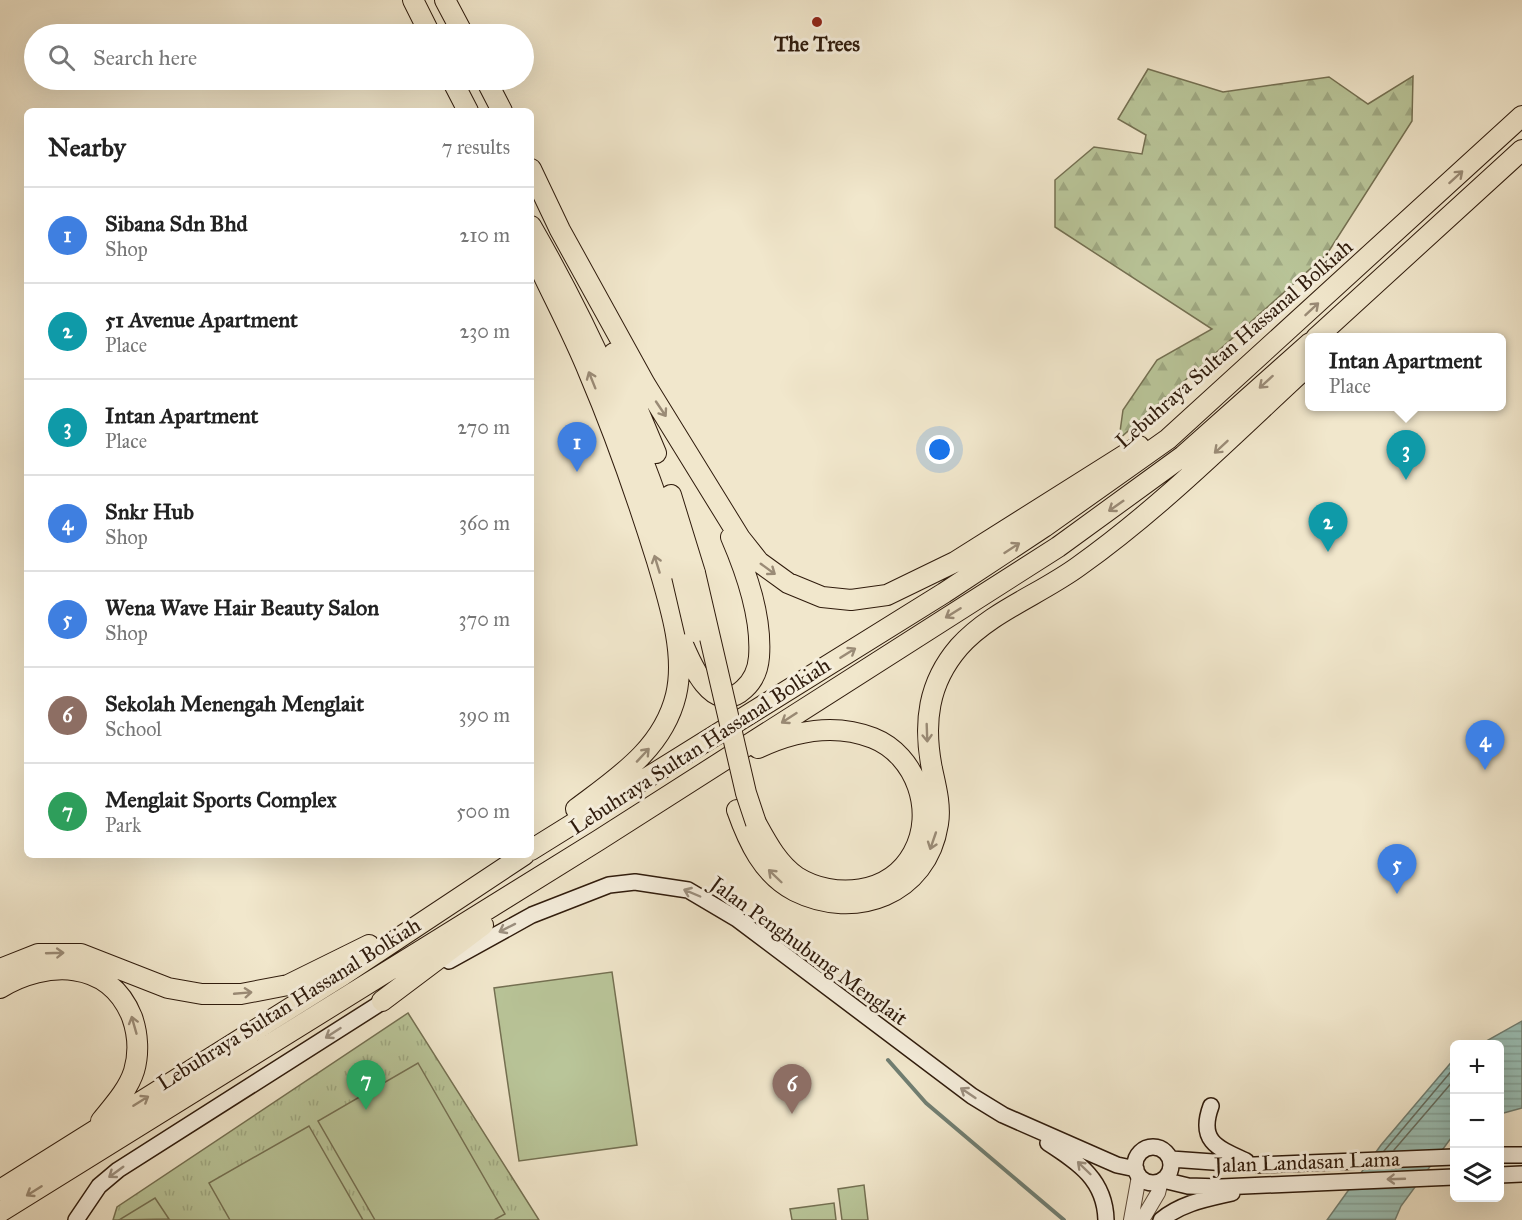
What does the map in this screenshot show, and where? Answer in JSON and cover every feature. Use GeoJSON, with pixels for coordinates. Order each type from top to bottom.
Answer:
{"type":"FeatureCollection","features":[{"type":"Feature","properties":{"kind":"highway"},"geometry":{"type":"LineString","coordinates":[[413,0],[425,24]]}},
{"type":"Feature","properties":{"kind":"highway"},"geometry":{"type":"LineString","coordinates":[[445,0],[458,24]]}},
{"type":"Feature","properties":{"kind":"highway"},"geometry":{"type":"LineString","coordinates":[[457,90],[466,108]]}},
{"type":"Feature","properties":{"kind":"highway"},"geometry":{"type":"LineString","coordinates":[[491,90],[500,108]]}},
{"type":"Feature","properties":{"kind":"highway","name":"Lebuhraya Sultan Hassanal Bolkiah"},"geometry":{"type":"LineString","coordinates":[[534,848],[954,586],[1168,440],[1522,116]]}},
{"type":"Feature","properties":{"kind":"highway"},"geometry":{"type":"LineString","coordinates":[[1321,333],[1522,150]]}},
{"type":"Feature","properties":{"kind":"highway"},"geometry":{"type":"LineString","coordinates":[[534,175],[560,230],[590,304],[640,410],[689,574],[746,793],[756,823],[773,853],[796,876],[825,890],[850,892],[875,886],[897,871],[913,854],[920,834],[927,785],[927,716],[935,684],[960,646],[977,630],[1078,566],[1144,514],[1196,471],[1305,369]]}},
{"type":"Feature","properties":{"kind":"highway"},"geometry":{"type":"LineString","coordinates":[[560,230],[645,384],[740,537],[759,562],[788,583],[822,597],[851,600],[887,595],[955,562],[1132,450],[1192,417]]}},
{"type":"Feature","properties":{"kind":"highway"},"geometry":{"type":"LineString","coordinates":[[534,231],[589,332],[625,412],[689,574]]}},
{"type":"Feature","properties":{"kind":"highway"},"geometry":{"type":"LineString","coordinates":[[1341,333],[1382,291],[1416,245]]}},
{"type":"Feature","properties":{"kind":"highway"},"geometry":{"type":"LineString","coordinates":[[534,255],[589,372],[619,447],[652,546],[672,620],[678,670],[676,695],[659,736],[626,771],[534,841]]}},
{"type":"Feature","properties":{"kind":"highway","name":"Lebuhraya Sultan Hassanal Bolkiah"},"geometry":{"type":"LineString","coordinates":[[0,1190],[97,1140],[599,840],[1058,547],[1183,456],[1305,347]]}},
{"type":"Feature","properties":{"kind":"highway"},"geometry":{"type":"LineString","coordinates":[[672,620],[695,671],[711,691],[720,698],[732,697],[749,684],[756,673],[759,657],[751,593],[743,566],[709,488]]}},
{"type":"Feature","properties":{"kind":"highway"},"geometry":{"type":"LineString","coordinates":[[709,769],[790,735],[840,730],[870,737],[897,752],[927,785]]}},
{"type":"Feature","properties":{"kind":"highway"},"geometry":{"type":"LineString","coordinates":[[382,1001],[599,840]]}},
{"type":"Feature","properties":{"kind":"highway"},"geometry":{"type":"LineString","coordinates":[[478,883],[512,858]]}},
{"type":"Feature","properties":{"kind":"highway","name":"Lebuhraya Sultan Hassanal Bolkiah"},"geometry":{"type":"LineString","coordinates":[[0,1212],[97,1140],[478,883],[519,858]]}},
{"type":"Feature","properties":{"kind":"highway"},"geometry":{"type":"LineString","coordinates":[[0,969],[38,954],[81,954],[168,988],[202,994],[241,994],[288,985],[432,914]]}},
{"type":"Feature","properties":{"kind":"highway"},"geometry":{"type":"LineString","coordinates":[[0,988],[30,972],[67,969],[95,976],[107,983],[123,1000],[135,1025],[137,1038],[134,1072],[97,1140]]}},
{"type":"Feature","properties":{"kind":"main road","name":"Jalan Penghubung Menglait"},"geometry":{"type":"LineString","coordinates":[[76,1220],[99,1186],[118,1170],[382,1001],[486,939],[573,897],[609,885],[635,882],[663,884],[688,890],[713,902],[944,1076],[1003,1115],[1138,1173]]}},
{"type":"Feature","properties":{"kind":"main road"},"geometry":{"type":"LineString","coordinates":[[1211,1106],[1206,1119],[1210,1140],[1220,1150],[1255,1164]]}},
{"type":"Feature","properties":{"kind":"main road"},"geometry":{"type":"LineString","coordinates":[[1003,1115],[1078,1162],[1092,1176],[1102,1193],[1106,1220]]}},
{"type":"Feature","properties":{"kind":"main road"},"geometry":{"type":"LineString","coordinates":[[1151,1147],[1163,1149],[1170,1159],[1171,1170],[1162,1181],[1148,1182],[1138,1173],[1140,1152],[1151,1147]]}},
{"type":"Feature","properties":{"kind":"main road"},"geometry":{"type":"LineString","coordinates":[[1504,1155],[1522,1155]]}},
{"type":"Feature","properties":{"kind":"main road","name":"Jalan Landasan Lama"},"geometry":{"type":"LineString","coordinates":[[1170,1159],[1255,1164],[1450,1157]]}},
{"type":"Feature","properties":{"kind":"main road"},"geometry":{"type":"LineString","coordinates":[[1504,1175],[1522,1174]]}},
{"type":"Feature","properties":{"kind":"main road","name":"Jalan Landasan Lama"},"geometry":{"type":"LineString","coordinates":[[1162,1181],[1188,1186],[1261,1186],[1450,1177]]}},
{"type":"Feature","properties":{"kind":"main road"},"geometry":{"type":"LineString","coordinates":[[1161,1220],[1176,1209],[1198,1200],[1261,1186]]}},
{"type":"Feature","properties":{"kind":"street"},"geometry":{"type":"LineString","coordinates":[[1131,1220],[1138,1173]]}},
{"type":"Feature","properties":{"kind":"street"},"geometry":{"type":"LineString","coordinates":[[1142,1220],[1158,1193],[1162,1181]]}},
{"type":"Feature","properties":{"kind":"green space"},"geometry":{"type":"Polygon","coordinates":[[[1148,69],[1223,92],[1329,77],[1368,104],[1413,76],[1412,121],[1327,254],[1119,439],[1123,410],[1157,360],[1212,329],[1055,227],[1055,180],[1094,147],[1142,154],[1146,135],[1118,119],[1148,69]]]}},
{"type":"Feature","properties":{"kind":"green space"},"geometry":{"type":"Polygon","coordinates":[[[612,972],[637,1145],[519,1161],[494,988],[612,972]]]}},
{"type":"Feature","properties":{"kind":"green space"},"geometry":{"type":"Polygon","coordinates":[[[408,1013],[539,1220],[113,1220],[117,1207],[408,1013]]]}},
{"type":"Feature","properties":{"kind":"green space"},"geometry":{"type":"Polygon","coordinates":[[[418,1063],[505,1214],[494,1220],[375,1220],[318,1121],[418,1063]]]}},
{"type":"Feature","properties":{"kind":"green space"},"geometry":{"type":"Polygon","coordinates":[[[309,1126],[363,1220],[230,1220],[209,1183],[309,1126]]]}},
{"type":"Feature","properties":{"kind":"green space"},"geometry":{"type":"Polygon","coordinates":[[[864,1185],[868,1220],[842,1220],[838,1189],[864,1185]]]}},
{"type":"Feature","properties":{"kind":"green space"},"geometry":{"type":"Polygon","coordinates":[[[155,1198],[169,1219],[119,1220],[155,1198]]]}},
{"type":"Feature","properties":{"kind":"green space"},"geometry":{"type":"Polygon","coordinates":[[[834,1203],[836,1220],[792,1220],[790,1209],[834,1203]]]}},
{"type":"Feature","properties":{"kind":"water"},"geometry":{"type":"Polygon","coordinates":[[[1522,1021],[1522,1108],[1504,1113],[1504,1040],[1488,1040],[1522,1021]]]}},
{"type":"Feature","properties":{"kind":"water"},"geometry":{"type":"Polygon","coordinates":[[[1450,1064],[1450,1139],[1401,1206],[1395,1220],[1327,1220],[1381,1145],[1450,1064]]]}},
{"type":"Feature","properties":{"kind":"waterway"},"geometry":{"type":"LineString","coordinates":[[888,1060],[926,1103],[1064,1220]]}},
{"type":"Feature","properties":{"kind":"place","name":"The Trees"},"geometry":{"type":"Point","coordinates":[817,22]}},
{"type":"Feature","properties":{"kind":"place","name":"Sibana Sdn Bhd"},"geometry":{"type":"Point","coordinates":[577,472]}},
{"type":"Feature","properties":{"kind":"place","name":"Intan Apartment"},"geometry":{"type":"Point","coordinates":[1406,480]}},
{"type":"Feature","properties":{"kind":"place","name":"51 Avenue Apartment"},"geometry":{"type":"Point","coordinates":[1328,552]}},
{"type":"Feature","properties":{"kind":"place","name":"Snkr Hub"},"geometry":{"type":"Point","coordinates":[1485,770]}},
{"type":"Feature","properties":{"kind":"place","name":"Wena Wave Hair Beauty Salon"},"geometry":{"type":"Point","coordinates":[1397,894]}},
{"type":"Feature","properties":{"kind":"place","name":"Menglait Sports Complex"},"geometry":{"type":"Point","coordinates":[366,1110]}},
{"type":"Feature","properties":{"kind":"place","name":"Sekolah Menengah Menglait"},"geometry":{"type":"Point","coordinates":[792,1114]}}]}
